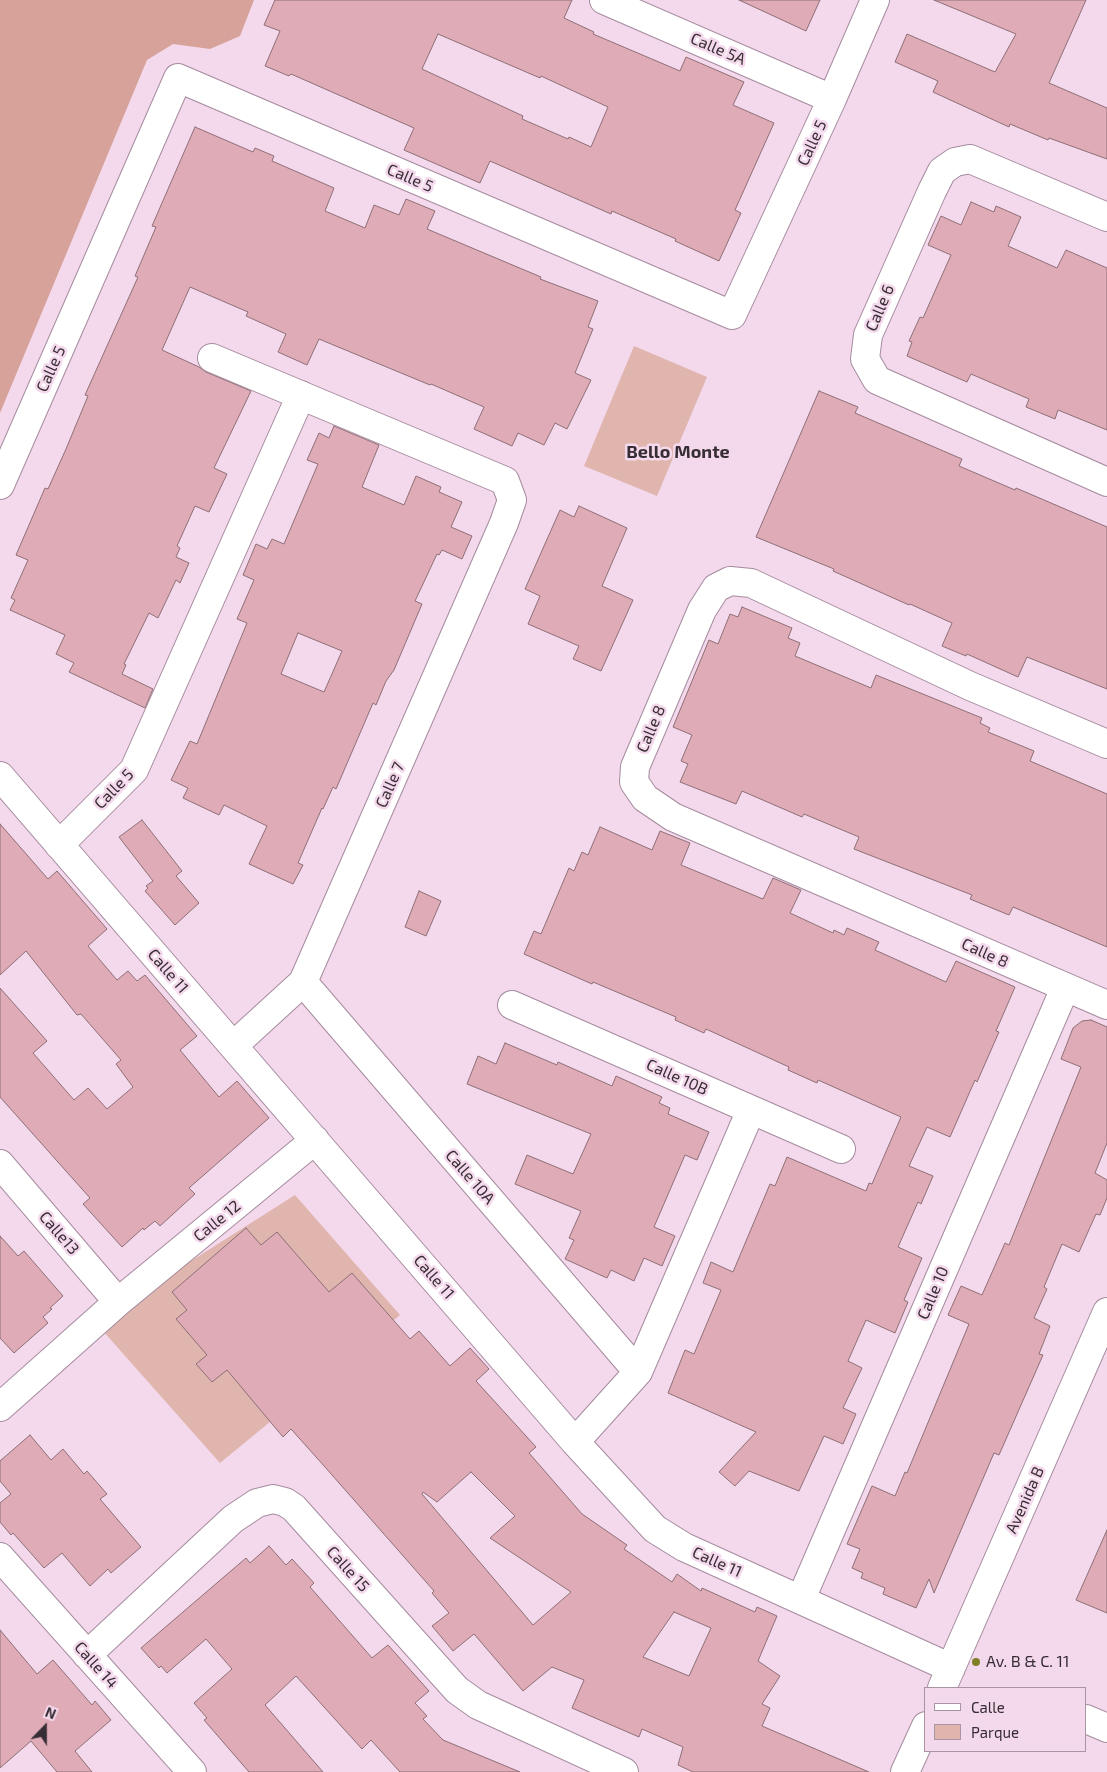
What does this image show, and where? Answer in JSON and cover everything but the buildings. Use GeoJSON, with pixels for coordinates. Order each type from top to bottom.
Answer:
{"type":"FeatureCollection","features":[{"type":"Feature","properties":{"kind":"street","name":"Calle 5A"},"geometry":{"type":"LineString","coordinates":[[604,0],[832,99]]}},
{"type":"Feature","properties":{"kind":"street","name":"Calle 5"},"geometry":{"type":"LineString","coordinates":[[0,485],[178,78],[732,316],[832,99],[875,0]]}},
{"type":"Feature","properties":{"kind":"street","name":"Calle 6"},"geometry":{"type":"LineString","coordinates":[[1107,217],[970,159],[955,162],[942,172],[932,191],[868,335],[865,359],[877,380],[1107,482]]}},
{"type":"Feature","properties":{"kind":"street"},"geometry":{"type":"LineString","coordinates":[[212,358],[301,395]]}},
{"type":"Feature","properties":{"kind":"street","name":"Calle 5"},"geometry":{"type":"LineString","coordinates":[[59,845],[134,770],[301,395]]}},
{"type":"Feature","properties":{"kind":"street","name":"Calle 7"},"geometry":{"type":"LineString","coordinates":[[233,1046],[303,982],[500,532],[512,500],[506,481],[301,395]]}},
{"type":"Feature","properties":{"kind":"street","name":"Calle 8"},"geometry":{"type":"LineString","coordinates":[[1107,744],[970,686],[751,583],[730,581],[716,588],[702,610],[635,767],[634,782],[645,798],[673,817],[1107,1005]]}},
{"type":"Feature","properties":{"kind":"street","name":"Calle 11"},"geometry":{"type":"LineString","coordinates":[[0,776],[575,1442],[655,1529],[684,1547],[801,1599],[947,1678]]}},
{"type":"Feature","properties":{"kind":"street","name":"Calle 10A"},"geometry":{"type":"LineString","coordinates":[[303,982],[638,1372]]}},
{"type":"Feature","properties":{"kind":"street","name":"Calle 10"},"geometry":{"type":"LineString","coordinates":[[801,1599],[1065,988]]}},
{"type":"Feature","properties":{"kind":"street","name":"Calle 10B"},"geometry":{"type":"LineString","coordinates":[[512,1005],[841,1148]]}},
{"type":"Feature","properties":{"kind":"street"},"geometry":{"type":"LineString","coordinates":[[575,1442],[638,1372],[750,1110]]}},
{"type":"Feature","properties":{"kind":"street","name":"Calle 12"},"geometry":{"type":"LineString","coordinates":[[118,1302],[315,1140]]}},
{"type":"Feature","properties":{"kind":"street","name":"Calle13"},"geometry":{"type":"LineString","coordinates":[[0,1164],[118,1302]]}},
{"type":"Feature","properties":{"kind":"street"},"geometry":{"type":"LineString","coordinates":[[0,1407],[118,1302]]}},
{"type":"Feature","properties":{"kind":"street","name":"Avenida B"},"geometry":{"type":"LineString","coordinates":[[947,1678],[1107,1312]]}},
{"type":"Feature","properties":{"kind":"street","name":"Calle 15"},"geometry":{"type":"LineString","coordinates":[[86,1655],[233,1519],[257,1503],[273,1499],[285,1502],[294,1508],[457,1690],[478,1705],[624,1772]]}},
{"type":"Feature","properties":{"kind":"street","name":"Calle 14"},"geometry":{"type":"LineString","coordinates":[[0,1557],[192,1772]]}},
{"type":"Feature","properties":{"kind":"street"},"geometry":{"type":"LineString","coordinates":[[1087,1719],[1107,1728]]}},
{"type":"Feature","properties":{"kind":"street"},"geometry":{"type":"LineString","coordinates":[[905,1772],[924,1730]]}},
{"type":"Feature","properties":{"kind":"green space"},"geometry":{"type":"Polygon","coordinates":[[[634,346],[707,377],[657,496],[584,466],[634,346]]]}},
{"type":"Feature","properties":{"kind":"green space"},"geometry":{"type":"Polygon","coordinates":[[[295,1195],[400,1315],[220,1463],[95,1322],[295,1195]]]}},
{"type":"Feature","properties":{"kind":"shaded area"},"geometry":{"type":"Polygon","coordinates":[[[0,0],[254,0],[240,36],[210,49],[173,44],[147,60],[0,413],[0,0]]]}},
{"type":"Feature","properties":{"kind":"place","name":"Av. B & C. 11"},"geometry":{"type":"Point","coordinates":[976,1662]}},
{"type":"Feature","properties":{"kind":"district","name":"Bello Monte"},"geometry":{"type":"Point","coordinates":[678,452]}}]}
